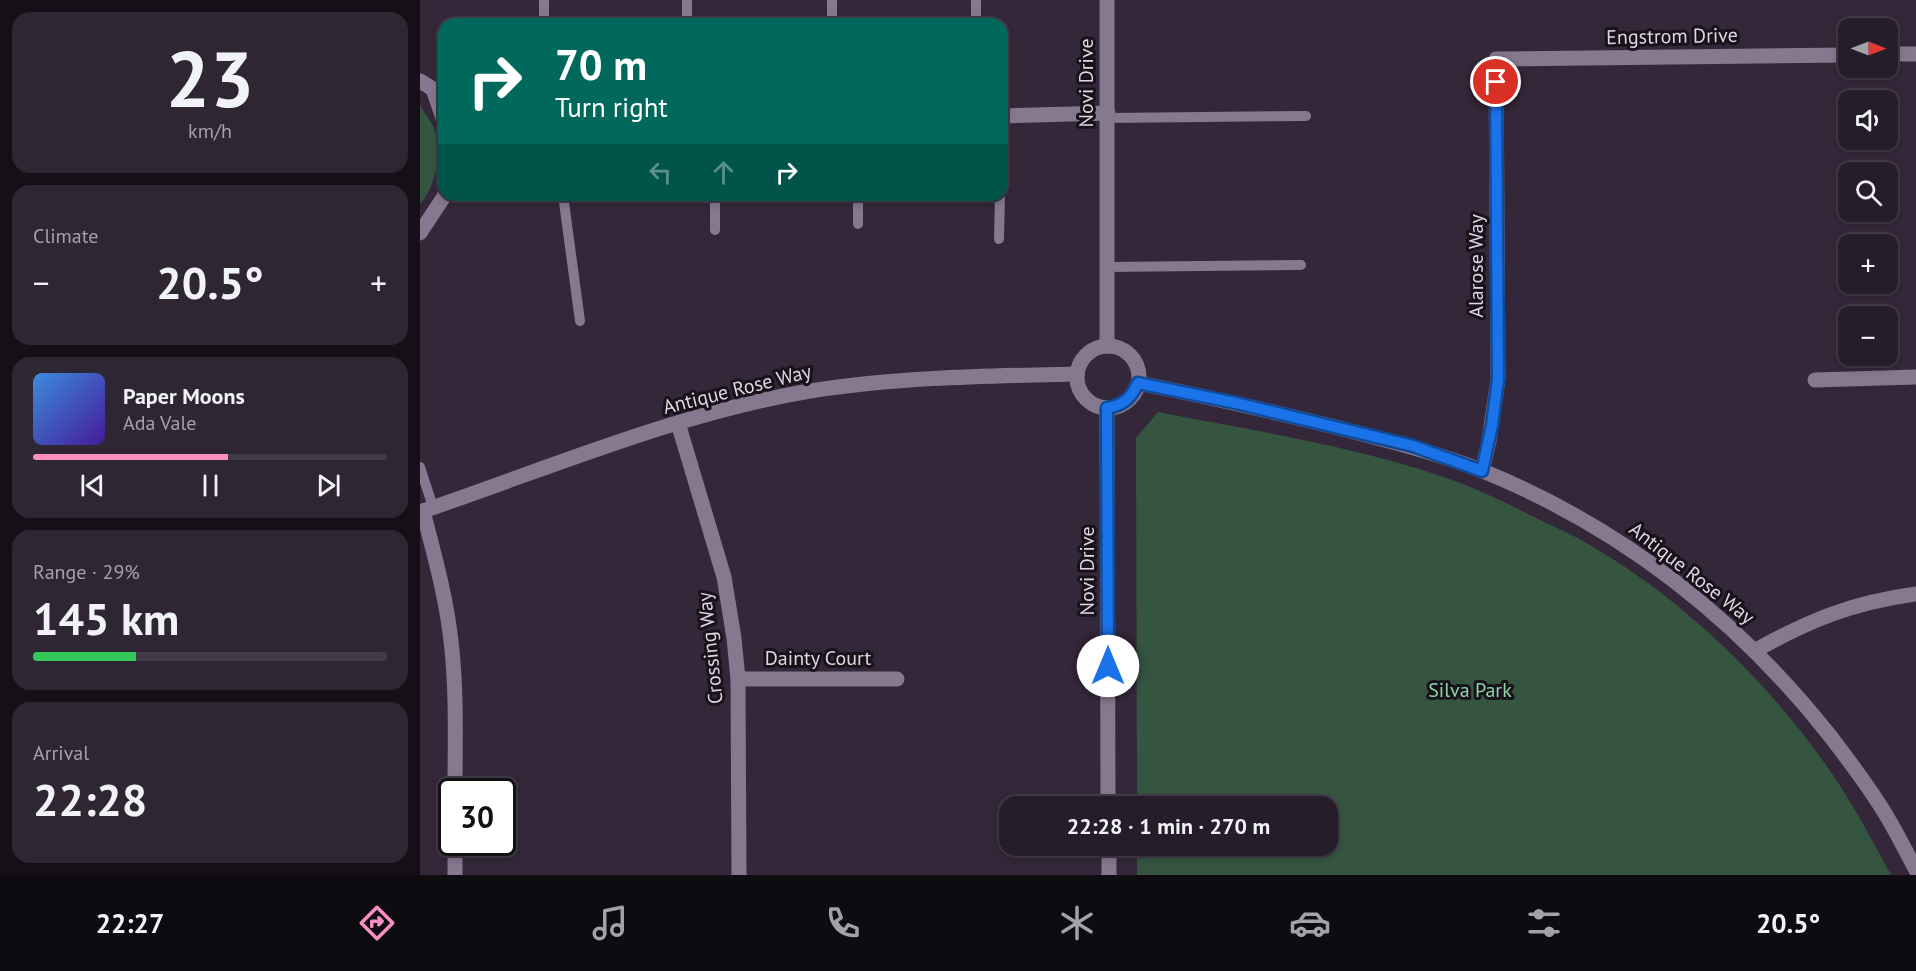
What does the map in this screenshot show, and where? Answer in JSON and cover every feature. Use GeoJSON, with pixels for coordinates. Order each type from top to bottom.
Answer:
{"type":"FeatureCollection","features":[{"type":"Feature","properties":{"kind":"street","name":"Novi Drive"},"geometry":{"type":"LineString","coordinates":[[1107,0],[1107,346]]}},
{"type":"Feature","properties":{"kind":"street"},"geometry":{"type":"LineString","coordinates":[[1898,54],[1916,54]]}},
{"type":"Feature","properties":{"kind":"street","name":"Engstrom Drive"},"geometry":{"type":"LineString","coordinates":[[1496,59],[1838,55]]}},
{"type":"Feature","properties":{"kind":"street","name":"Alarose Way"},"geometry":{"type":"LineString","coordinates":[[1482,471],[1493,420],[1498,379],[1496,59]]}},
{"type":"Feature","properties":{"kind":"street"},"geometry":{"type":"LineString","coordinates":[[420,81],[433,89],[438,104]]}},
{"type":"Feature","properties":{"kind":"street"},"geometry":{"type":"LineString","coordinates":[[1008,116],[1108,116]]}},
{"type":"Feature","properties":{"kind":"street"},"geometry":{"type":"LineString","coordinates":[[420,233],[441,201]]}},
{"type":"Feature","properties":{"kind":"street"},"geometry":{"type":"LineString","coordinates":[[1107,346],[1127,353],[1134,361],[1138,372],[1138,383],[1134,393],[1127,401],[1107,408],[1088,401],[1078,384],[1077,374],[1080,363],[1087,354],[1096,348],[1107,346]]}},
{"type":"Feature","properties":{"kind":"street","name":"Antique Rose Way"},"geometry":{"type":"LineString","coordinates":[[425,510],[678,423],[809,391],[883,381],[958,376],[1077,374]]}},
{"type":"Feature","properties":{"kind":"street"},"geometry":{"type":"LineString","coordinates":[[1815,380],[1916,378]]}},
{"type":"Feature","properties":{"kind":"street","name":"Antique Rose Way"},"geometry":{"type":"LineString","coordinates":[[1138,383],[1236,403],[1413,446],[1482,471],[1582,519],[1644,558],[1701,602],[1756,650],[1797,694],[1854,766],[1886,814],[1916,870]]}},
{"type":"Feature","properties":{"kind":"street","name":"Novi Drive"},"geometry":{"type":"LineString","coordinates":[[1107,408],[1108,796]]}},
{"type":"Feature","properties":{"kind":"street","name":"Crossing Way"},"geometry":{"type":"LineString","coordinates":[[678,423],[724,577],[734,638],[738,679],[739,875]]}},
{"type":"Feature","properties":{"kind":"street"},"geometry":{"type":"LineString","coordinates":[[425,510],[442,580],[452,641],[455,778]]}},
{"type":"Feature","properties":{"kind":"street"},"geometry":{"type":"LineString","coordinates":[[1756,650],[1796,627],[1825,615],[1855,605],[1916,594]]}},
{"type":"Feature","properties":{"kind":"street","name":"Dainty Court"},"geometry":{"type":"LineString","coordinates":[[738,679],[897,679]]}},
{"type":"Feature","properties":{"kind":"street"},"geometry":{"type":"LineString","coordinates":[[455,856],[455,875]]}},
{"type":"Feature","properties":{"kind":"street"},"geometry":{"type":"LineString","coordinates":[[1109,856],[1109,875]]}},
{"type":"Feature","properties":{"kind":"lane"},"geometry":{"type":"LineString","coordinates":[[544,0],[544,18]]}},
{"type":"Feature","properties":{"kind":"lane"},"geometry":{"type":"LineString","coordinates":[[687,0],[687,18]]}},
{"type":"Feature","properties":{"kind":"lane"},"geometry":{"type":"LineString","coordinates":[[832,0],[832,18]]}},
{"type":"Feature","properties":{"kind":"lane"},"geometry":{"type":"LineString","coordinates":[[976,0],[976,18]]}},
{"type":"Feature","properties":{"kind":"lane"},"geometry":{"type":"LineString","coordinates":[[1108,116],[1306,116]]}},
{"type":"Feature","properties":{"kind":"lane"},"geometry":{"type":"LineString","coordinates":[[564,201],[580,321]]}},
{"type":"Feature","properties":{"kind":"lane"},"geometry":{"type":"LineString","coordinates":[[715,201],[715,230]]}},
{"type":"Feature","properties":{"kind":"lane"},"geometry":{"type":"LineString","coordinates":[[858,201],[858,224]]}},
{"type":"Feature","properties":{"kind":"lane"},"geometry":{"type":"LineString","coordinates":[[999,239],[1000,201]]}},
{"type":"Feature","properties":{"kind":"lane"},"geometry":{"type":"LineString","coordinates":[[1107,267],[1301,265]]}},
{"type":"Feature","properties":{"kind":"lane"},"geometry":{"type":"LineString","coordinates":[[420,467],[425,510]]}},
{"type":"Feature","properties":{"kind":"green space"},"geometry":{"type":"Polygon","coordinates":[[[420,105],[433,126],[438,156],[431,187],[420,204],[420,105]]]}},
{"type":"Feature","properties":{"kind":"green space","name":"Silva Park"},"geometry":{"type":"Polygon","coordinates":[[[1158,412],[1334,447],[1438,475],[1511,505],[1577,538],[1618,562],[1652,586],[1685,612],[1747,669],[1802,732],[1835,778],[1891,875],[1137,875],[1137,856],[1338,856],[1338,796],[1137,796],[1136,438],[1158,412]]]}},
{"type":"Feature","properties":{"kind":"route"},"geometry":{"type":"LineString","coordinates":[[1108,666],[1107,408],[1127,401],[1134,393],[1138,383],[1236,403],[1413,446],[1482,471],[1495,410],[1498,379],[1496,82]]}}]}
